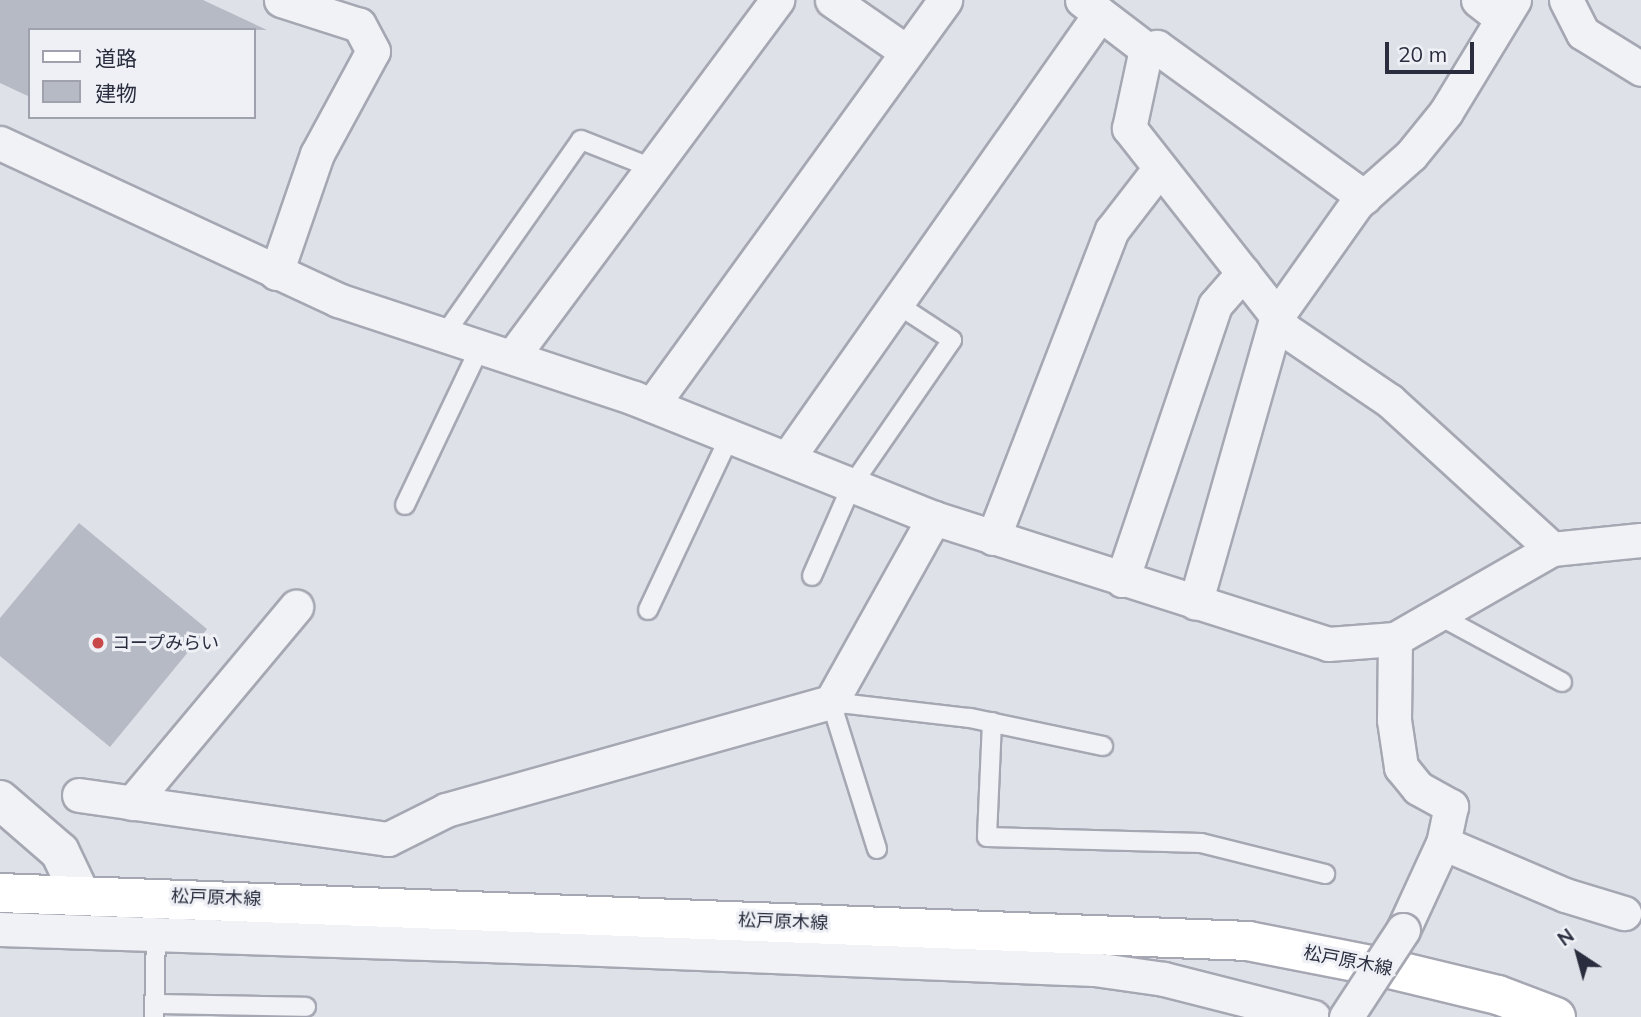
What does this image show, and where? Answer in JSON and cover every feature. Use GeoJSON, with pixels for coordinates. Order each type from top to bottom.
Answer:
{"type":"FeatureCollection","features":[{"type":"Feature","properties":{"kind":"main road","name":"松戸原木線"},"geometry":{"type":"LineString","coordinates":[[0,894],[80,894],[578,930],[1248,941],[1399,971],[1498,995],[1556,1017]]}},
{"type":"Feature","properties":{"kind":"street"},"geometry":{"type":"LineString","coordinates":[[276,272],[317,154],[373,51],[359,25],[281,0]]}},
{"type":"Feature","properties":{"kind":"street"},"geometry":{"type":"LineString","coordinates":[[512,357],[777,0]]}},
{"type":"Feature","properties":{"kind":"street"},"geometry":{"type":"LineString","coordinates":[[832,0],[907,52]]}},
{"type":"Feature","properties":{"kind":"street"},"geometry":{"type":"LineString","coordinates":[[652,405],[945,0]]}},
{"type":"Feature","properties":{"kind":"street"},"geometry":{"type":"LineString","coordinates":[[1566,0],[1583,33],[1641,69]]}},
{"type":"Feature","properties":{"kind":"street"},"geometry":{"type":"LineString","coordinates":[[1195,603],[1277,316],[1364,197],[1411,155],[1446,112],[1498,6]]}},
{"type":"Feature","properties":{"kind":"street"},"geometry":{"type":"LineString","coordinates":[[787,459],[897,304],[1091,7],[1146,49],[1157,47],[1364,197]]}},
{"type":"Feature","properties":{"kind":"street"},"geometry":{"type":"LineString","coordinates":[[1146,49],[1129,128],[1277,316],[1284,329],[1390,401],[1552,549]]}},
{"type":"Feature","properties":{"kind":"street"},"geometry":{"type":"LineString","coordinates":[[0,143],[276,272],[444,335],[652,405],[934,518],[1328,644],[1395,639],[1552,549],[1637,545]]}},
{"type":"Feature","properties":{"kind":"street"},"geometry":{"type":"LineString","coordinates":[[993,537],[1112,230],[1160,168]]}},
{"type":"Feature","properties":{"kind":"street"},"geometry":{"type":"LineString","coordinates":[[1122,580],[1215,305],[1243,273]]}},
{"type":"Feature","properties":{"kind":"street"},"geometry":{"type":"LineString","coordinates":[[79,795],[388,839],[446,810],[831,702],[934,518]]}},
{"type":"Feature","properties":{"kind":"street"},"geometry":{"type":"LineString","coordinates":[[132,803],[296,607]]}},
{"type":"Feature","properties":{"kind":"street"},"geometry":{"type":"LineString","coordinates":[[1346,1017],[1404,930],[1443,843],[1451,806],[1418,788],[1401,766],[1394,720],[1395,639]]}},
{"type":"Feature","properties":{"kind":"street"},"geometry":{"type":"LineString","coordinates":[[0,800],[60,852],[80,894]]}},
{"type":"Feature","properties":{"kind":"street"},"geometry":{"type":"LineString","coordinates":[[1443,843],[1564,895],[1624,913]]}},
{"type":"Feature","properties":{"kind":"street"},"geometry":{"type":"LineString","coordinates":[[0,951],[15,929],[156,933],[578,930],[1094,969],[1164,979],[1313,1017]]}},
{"type":"Feature","properties":{"kind":"lane"},"geometry":{"type":"LineString","coordinates":[[444,335],[581,140],[652,168]]}},
{"type":"Feature","properties":{"kind":"lane"},"geometry":{"type":"LineString","coordinates":[[812,576],[852,485],[952,341],[897,304]]}},
{"type":"Feature","properties":{"kind":"lane"},"geometry":{"type":"LineString","coordinates":[[405,505],[480,347]]}},
{"type":"Feature","properties":{"kind":"lane"},"geometry":{"type":"LineString","coordinates":[[648,610],[730,436]]}},
{"type":"Feature","properties":{"kind":"lane"},"geometry":{"type":"LineString","coordinates":[[1438,615],[1562,682]]}},
{"type":"Feature","properties":{"kind":"lane"},"geometry":{"type":"LineString","coordinates":[[877,849],[831,702],[992,722],[1103,746]]}},
{"type":"Feature","properties":{"kind":"lane"},"geometry":{"type":"LineString","coordinates":[[992,722],[987,837],[1201,843],[1325,874]]}},
{"type":"Feature","properties":{"kind":"lane"},"geometry":{"type":"LineString","coordinates":[[156,933],[155,1010],[306,1006]]}},
{"type":"Feature","properties":{"kind":"building"},"geometry":{"type":"Polygon","coordinates":[[[0,0],[203,0],[267,30],[28,28],[28,96],[0,83],[0,0]]]}},
{"type":"Feature","properties":{"kind":"building","name":"コープみらい"},"geometry":{"type":"Polygon","coordinates":[[[79,523],[207,629],[110,747],[0,656],[0,618],[79,523]]]}},
{"type":"Feature","properties":{"kind":"place","name":"コープみらい"},"geometry":{"type":"Point","coordinates":[98,643]}}]}
